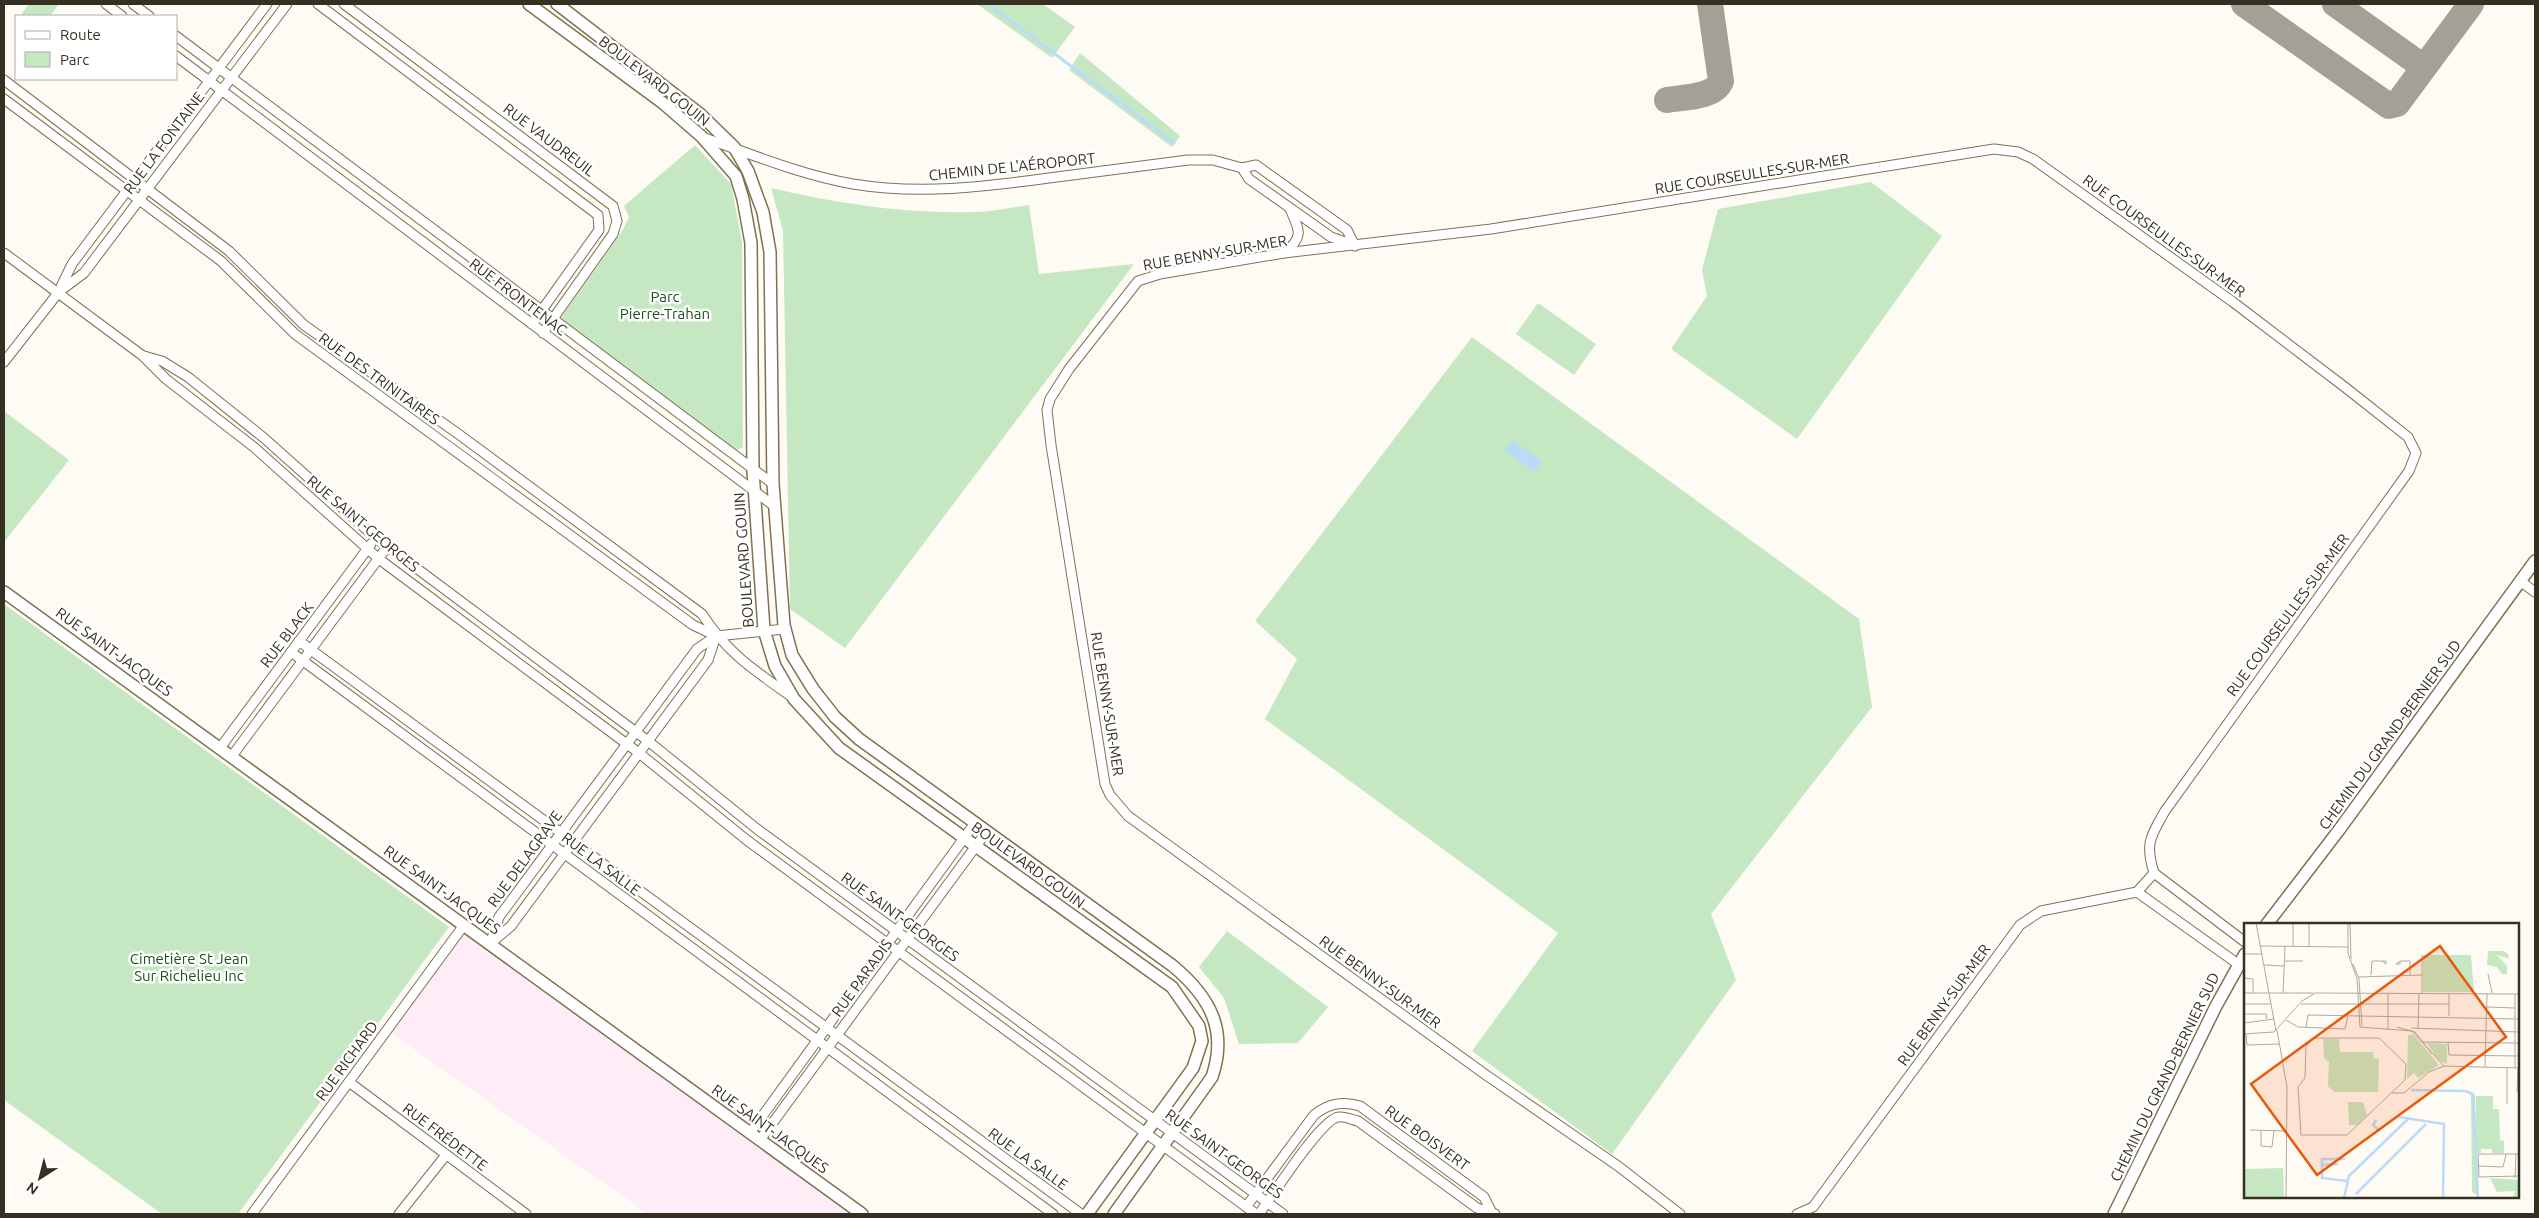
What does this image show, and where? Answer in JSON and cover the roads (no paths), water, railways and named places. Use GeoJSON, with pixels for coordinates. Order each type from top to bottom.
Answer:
{"type":"FeatureCollection","features":[{"type":"Feature","properties":{"kind":"street"},"geometry":{"type":"LineString","coordinates":[[106,4],[122,15]]}},
{"type":"Feature","properties":{"kind":"street"},"geometry":{"type":"LineString","coordinates":[[125,15],[133,4],[149,15]]}},
{"type":"Feature","properties":{"kind":"street","name":"RUE LA FONTAINE"},"geometry":{"type":"LineString","coordinates":[[4,362],[58,293],[72,264],[267,4]]}},
{"type":"Feature","properties":{"kind":"street","name":"RUE LA FONTAINE"},"geometry":{"type":"LineString","coordinates":[[58,293],[84,273],[286,4]]}},
{"type":"Feature","properties":{"kind":"street","name":"RUE VAUDREUIL"},"geometry":{"type":"LineString","coordinates":[[318,4],[592,209],[599,219]]}},
{"type":"Feature","properties":{"kind":"street","name":"RUE VAUDREUIL"},"geometry":{"type":"LineString","coordinates":[[344,4],[614,206],[616,216]]}},
{"type":"Feature","properties":{"kind":"street","name":"BOULEVARD GOUIN"},"geometry":{"type":"LineString","coordinates":[[557,4],[672,91],[734,148],[748,171],[763,212],[770,252],[773,484],[785,629],[792,655],[813,689],[835,717],[859,739],[1159,956],[1188,979],[1206,1003],[1216,1026],[1219,1057],[1212,1077],[1114,1214]]}},
{"type":"Feature","properties":{"kind":"street","name":"BOULEVARD GOUIN"},"geometry":{"type":"LineString","coordinates":[[537,6],[573,37],[663,103],[701,136],[736,176],[744,199],[751,243],[753,471],[764,630],[775,666],[794,699],[839,748],[1172,987],[1192,1013],[1199,1026],[1202,1041],[1193,1068],[1086,1214]]}},
{"type":"Feature","properties":{"kind":"street"},"geometry":{"type":"LineString","coordinates":[[573,37],[584,25]]}},
{"type":"Feature","properties":{"kind":"street"},"geometry":{"type":"LineString","coordinates":[[372,45],[382,32]]}},
{"type":"Feature","properties":{"kind":"street","name":"RUE FRONTENAC"},"geometry":{"type":"LineString","coordinates":[[178,37],[753,471],[773,484]]}},
{"type":"Feature","properties":{"kind":"street","name":"RUE FRONTENAC"},"geometry":{"type":"LineString","coordinates":[[178,57],[774,506]]}},
{"type":"Feature","properties":{"kind":"street","name":"RUE DES TRINITAIRES"},"geometry":{"type":"LineString","coordinates":[[4,80],[229,251],[304,325],[457,433],[702,614],[716,636],[735,656],[794,699]]}},
{"type":"Feature","properties":{"kind":"street"},"geometry":{"type":"LineString","coordinates":[[450,103],[460,90]]}},
{"type":"Feature","properties":{"kind":"street"},"geometry":{"type":"LineString","coordinates":[[663,103],[672,91]]}},
{"type":"Feature","properties":{"kind":"street"},"geometry":{"type":"LineString","coordinates":[[16,108],[25,96]]}},
{"type":"Feature","properties":{"kind":"street","name":"RUE DES TRINITAIRES"},"geometry":{"type":"LineString","coordinates":[[4,99],[221,262],[295,334],[693,626],[716,636]]}},
{"type":"Feature","properties":{"kind":"street"},"geometry":{"type":"LineString","coordinates":[[45,129],[53,118]]}},
{"type":"Feature","properties":{"kind":"street","name":"CHEMIN DE L'AÉROPORT"},"geometry":{"type":"LineString","coordinates":[[701,136],[818,175],[853,184],[902,190],[949,190],[997,185],[1188,160],[1213,160],[1242,168],[1256,165],[1347,230],[1355,246]]}},
{"type":"Feature","properties":{"kind":"street","name":"RUE COURSEULLES-SUR-MER"},"geometry":{"type":"LineString","coordinates":[[1355,246],[1500,227],[1994,150],[2018,152],[2033,159],[2233,302],[2401,430],[2408,436],[2416,453],[2409,471],[2165,811],[2150,837],[2148,852],[2154,873]]}},
{"type":"Feature","properties":{"kind":"street"},"geometry":{"type":"LineString","coordinates":[[1242,168],[1249,178],[1331,237],[1355,246]]}},
{"type":"Feature","properties":{"kind":"street"},"geometry":{"type":"LineString","coordinates":[[1280,200],[1289,188]]}},
{"type":"Feature","properties":{"kind":"street"},"geometry":{"type":"LineString","coordinates":[[369,202],[379,189]]}},
{"type":"Feature","properties":{"kind":"street"},"geometry":{"type":"LineString","coordinates":[[1284,254],[1295,244],[1299,237],[1298,227],[1289,207]]}},
{"type":"Feature","properties":{"kind":"street"},"geometry":{"type":"LineString","coordinates":[[532,324],[599,230],[599,219],[616,216],[613,234],[542,332]]}},
{"type":"Feature","properties":{"kind":"street","name":"RUE BENNY-SUR-MER"},"geometry":{"type":"LineString","coordinates":[[1355,246],[1284,254],[1160,274],[1138,281],[1069,369],[1050,399],[1047,410],[1051,445],[1106,784],[1110,796],[1128,816],[1486,1075],[1618,1166],[1680,1214]]}},
{"type":"Feature","properties":{"kind":"street"},"geometry":{"type":"LineString","coordinates":[[221,262],[229,251]]}},
{"type":"Feature","properties":{"kind":"street","name":"RUE SAINT-GEORGES"},"geometry":{"type":"LineString","coordinates":[[4,253],[144,356],[166,379],[255,448],[378,559],[639,753],[748,841],[1258,1214]]}},
{"type":"Feature","properties":{"kind":"street","name":"RUE DES TRINITAIRES"},"geometry":{"type":"LineString","coordinates":[[295,334],[304,325]]}},
{"type":"Feature","properties":{"kind":"street","name":"RUE SAINT-GEORGES"},"geometry":{"type":"LineString","coordinates":[[144,356],[162,361],[188,377],[264,438],[387,547],[513,643],[648,741],[757,829],[1283,1214]]}},
{"type":"Feature","properties":{"kind":"street"},"geometry":{"type":"LineString","coordinates":[[650,413],[660,401]]}},
{"type":"Feature","properties":{"kind":"street"},"geometry":{"type":"LineString","coordinates":[[448,445],[457,433]]}},
{"type":"Feature","properties":{"kind":"street"},"geometry":{"type":"LineString","coordinates":[[255,448],[264,438]]}},
{"type":"Feature","properties":{"kind":"street"},"geometry":{"type":"LineString","coordinates":[[582,543],[590,531]]}},
{"type":"Feature","properties":{"kind":"street","name":"RUE BLACK"},"geometry":{"type":"LineString","coordinates":[[220,748],[376,538]]}},
{"type":"Feature","properties":{"kind":"street","name":"RUE BLACK"},"geometry":{"type":"LineString","coordinates":[[232,756],[387,547]]}},
{"type":"Feature","properties":{"kind":"street","name":"CHEMIN DU GRAND-BERNIER SUD"},"geometry":{"type":"LineString","coordinates":[[2268,923],[2339,830],[2535,561]]}},
{"type":"Feature","properties":{"kind":"street"},"geometry":{"type":"LineString","coordinates":[[2520,581],[2535,592]]}},
{"type":"Feature","properties":{"kind":"street","name":"RUE SAINT-JACQUES"},"geometry":{"type":"LineString","coordinates":[[4,592],[862,1214]]}},
{"type":"Feature","properties":{"kind":"street","name":"RUE DELAGRAVE"},"geometry":{"type":"LineString","coordinates":[[490,944],[500,917],[697,649],[716,636],[785,629]]}},
{"type":"Feature","properties":{"kind":"street","name":"RUE DELAGRAVE"},"geometry":{"type":"LineString","coordinates":[[490,944],[512,926],[708,660],[716,636]]}},
{"type":"Feature","properties":{"kind":"street","name":"RUE LA SALLE"},"geometry":{"type":"LineString","coordinates":[[299,641],[1081,1214]]}},
{"type":"Feature","properties":{"kind":"street"},"geometry":{"type":"LineString","coordinates":[[505,653],[513,643]]}},
{"type":"Feature","properties":{"kind":"street","name":"RUE LA SALLE"},"geometry":{"type":"LineString","coordinates":[[291,652],[1053,1214]]}},
{"type":"Feature","properties":{"kind":"street"},"geometry":{"type":"LineString","coordinates":[[357,701],[365,689]]}},
{"type":"Feature","properties":{"kind":"street"},"geometry":{"type":"LineString","coordinates":[[848,754],[859,739]]}},
{"type":"Feature","properties":{"kind":"street"},"geometry":{"type":"LineString","coordinates":[[425,751],[434,740]]}},
{"type":"Feature","properties":{"kind":"street","name":"RUE PARADIS"},"geometry":{"type":"LineString","coordinates":[[750,1133],[975,823]]}},
{"type":"Feature","properties":{"kind":"street"},"geometry":{"type":"LineString","coordinates":[[748,841],[757,829]]}},
{"type":"Feature","properties":{"kind":"street","name":"RUE PARADIS"},"geometry":{"type":"LineString","coordinates":[[760,1140],[987,831]]}},
{"type":"Feature","properties":{"kind":"street"},"geometry":{"type":"LineString","coordinates":[[2238,964],[2137,892],[2154,873],[2244,941]]}},
{"type":"Feature","properties":{"kind":"street","name":"RUE BENNY-SUR-MER"},"geometry":{"type":"LineString","coordinates":[[1797,1214],[1813,1207],[2020,925],[2041,911],[2137,892]]}},
{"type":"Feature","properties":{"kind":"street","name":"RUE RICHARD"},"geometry":{"type":"LineString","coordinates":[[252,1214],[464,925]]}},
{"type":"Feature","properties":{"kind":"street"},"geometry":{"type":"LineString","coordinates":[[689,946],[698,934]]}},
{"type":"Feature","properties":{"kind":"street","name":"CHEMIN DU GRAND-BERNIER SUD"},"geometry":{"type":"LineString","coordinates":[[2114,1214],[2238,964],[2244,955]]}},
{"type":"Feature","properties":{"kind":"street"},"geometry":{"type":"LineString","coordinates":[[1149,970],[1159,956]]}},
{"type":"Feature","properties":{"kind":"street"},"geometry":{"type":"LineString","coordinates":[[1192,1013],[1206,1003]]}},
{"type":"Feature","properties":{"kind":"street"},"geometry":{"type":"LineString","coordinates":[[1019,1039],[1027,1027]]}},
{"type":"Feature","properties":{"kind":"street","name":"RUE FRÉDETTE"},"geometry":{"type":"LineString","coordinates":[[349,1082],[526,1214]]}},
{"type":"Feature","properties":{"kind":"street","name":"RUE BOISVERT"},"geometry":{"type":"LineString","coordinates":[[1335,1104],[1347,1102],[1360,1106],[1484,1197],[1494,1213]]}},
{"type":"Feature","properties":{"kind":"street"},"geometry":{"type":"LineString","coordinates":[[1246,1207],[1314,1115],[1324,1107],[1335,1104],[1339,1117],[1328,1121],[1258,1214]]}},
{"type":"Feature","properties":{"kind":"street","name":"RUE BOISVERT"},"geometry":{"type":"LineString","coordinates":[[1339,1117],[1358,1122],[1477,1208],[1494,1213]]}},
{"type":"Feature","properties":{"kind":"street"},"geometry":{"type":"LineString","coordinates":[[950,1139],[960,1126]]}},
{"type":"Feature","properties":{"kind":"street"},"geometry":{"type":"LineString","coordinates":[[398,1214],[446,1155]]}},
{"type":"Feature","properties":{"kind":"water"},"geometry":{"type":"Polygon","coordinates":[[[1513,440],[1542,461],[1534,472],[1505,451],[1513,440]]]}},
{"type":"Feature","properties":{"kind":"waterway"},"geometry":{"type":"LineString","coordinates":[[988,4],[1174,143]]}},
{"type":"Feature","properties":{"kind":"park label","name":"Parc Pierre-Trahan"},"geometry":{"type":"Point","coordinates":[665,306]}},
{"type":"Feature","properties":{"kind":"park label","name":"Cimetière St Jean Sur Richelieu Inc"},"geometry":{"type":"Point","coordinates":[189,968]}}]}
